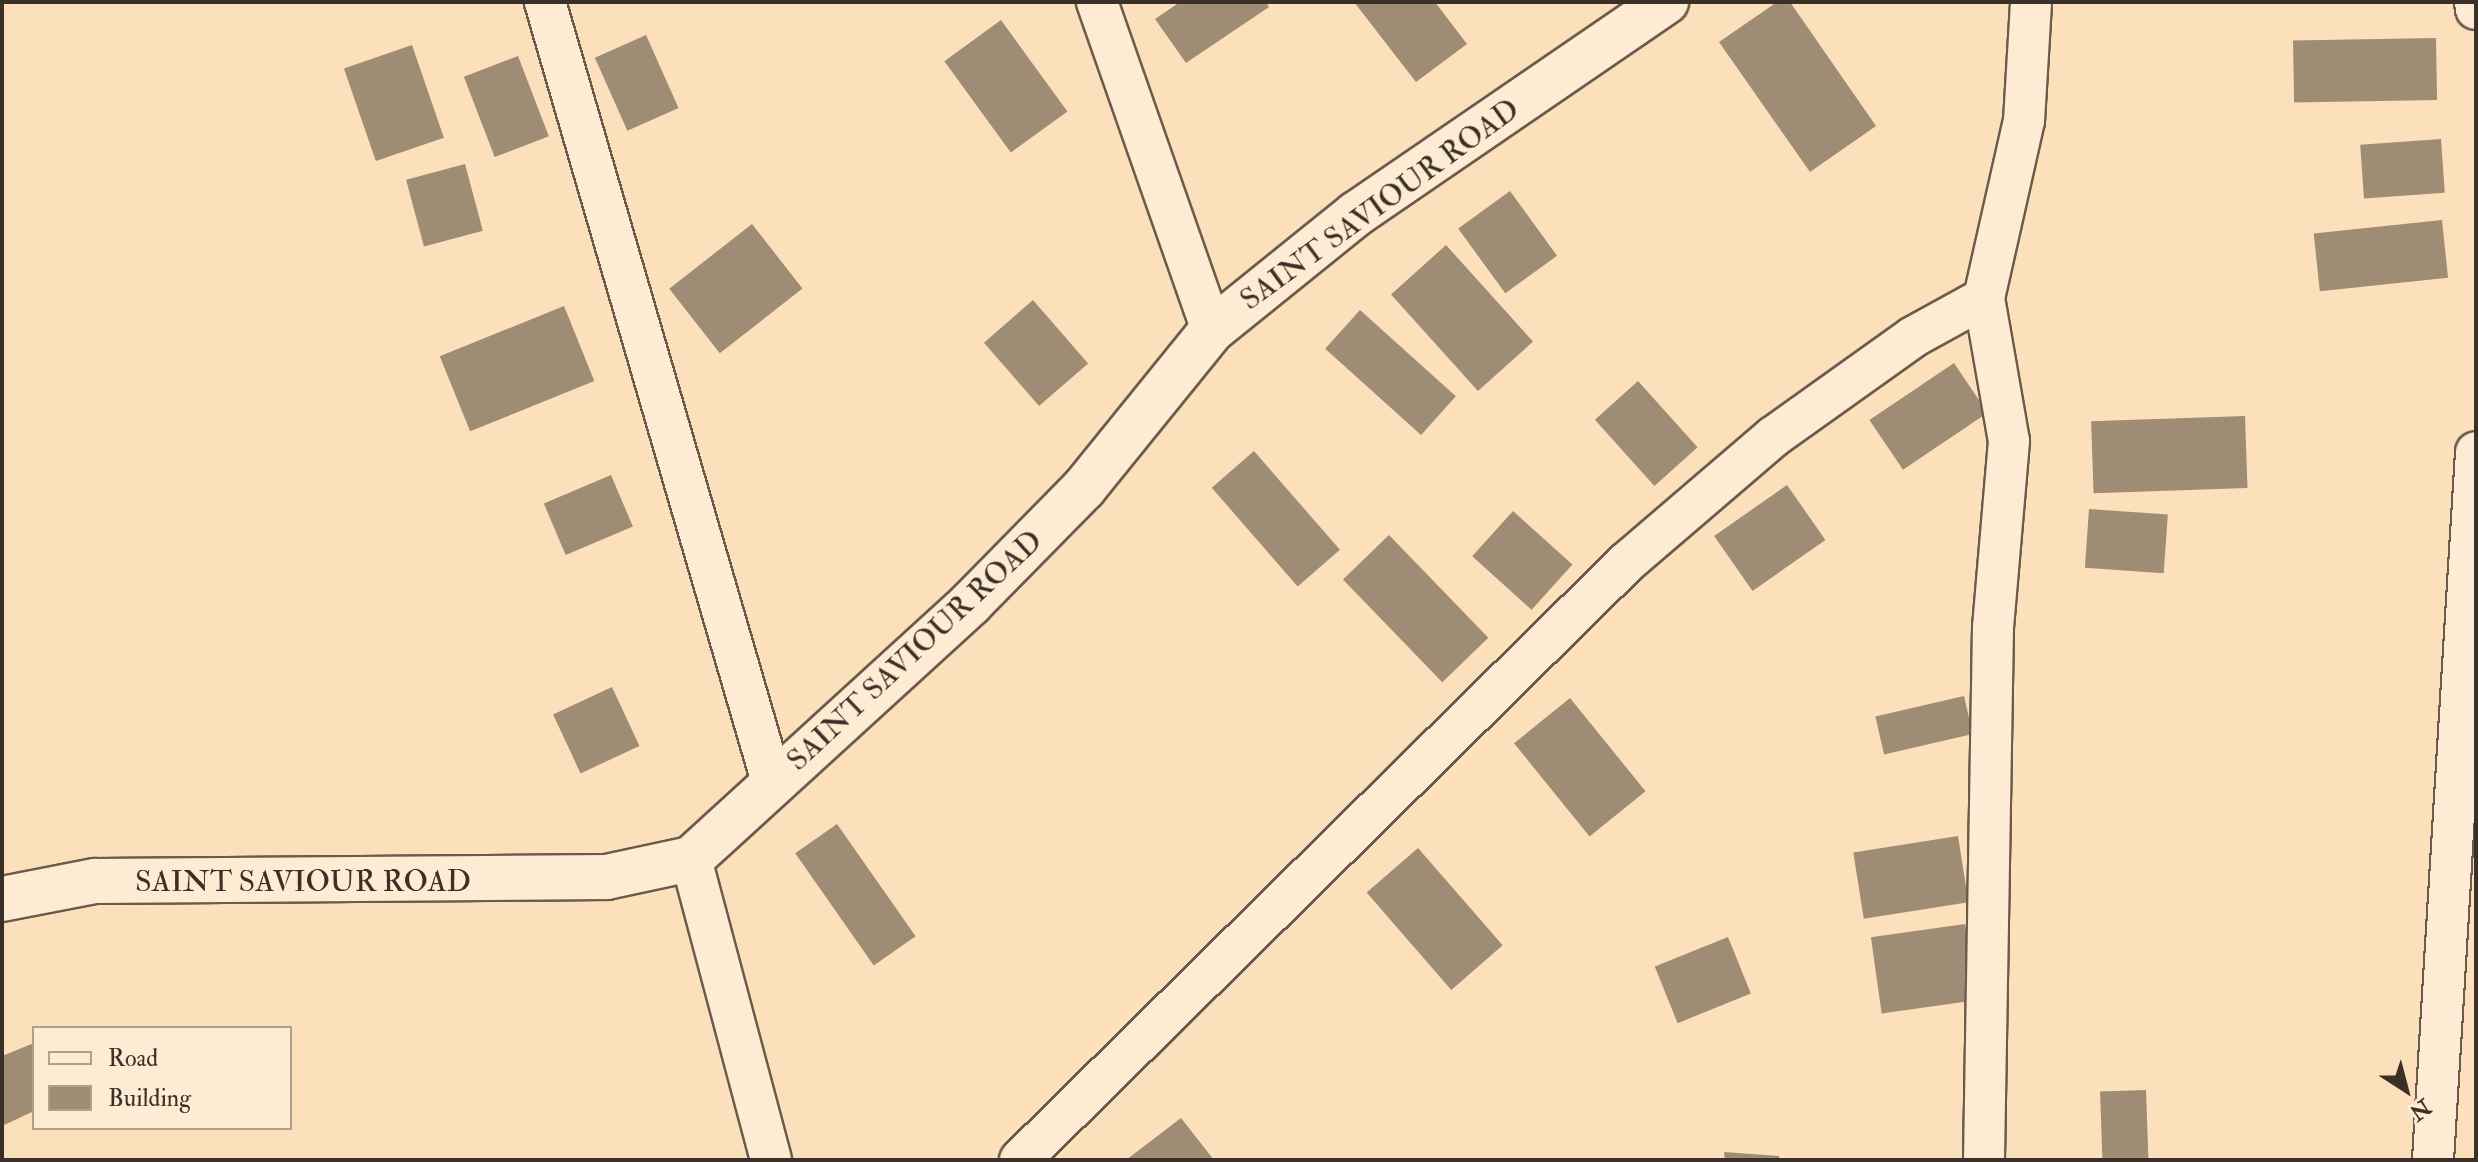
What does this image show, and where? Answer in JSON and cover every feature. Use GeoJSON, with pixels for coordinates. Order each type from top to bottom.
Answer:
{"type":"FeatureCollection","features":[{"type":"Feature","properties":{"kind":"street"},"geometry":{"type":"LineString","coordinates":[[545,2],[773,785]]}},
{"type":"Feature","properties":{"kind":"street"},"geometry":{"type":"LineString","coordinates":[[1097,2],[1212,330]]}},
{"type":"Feature","properties":{"kind":"street"},"geometry":{"type":"LineString","coordinates":[[1984,1160],[1993,627],[2009,441],[1984,298],[2024,121],[2031,2]]}},
{"type":"Feature","properties":{"kind":"street"},"geometry":{"type":"LineString","coordinates":[[2475,2],[2476,9]]}},
{"type":"Feature","properties":{"kind":"street","name":"SAINT SAVIOUR ROAD"},"geometry":{"type":"LineString","coordinates":[[2,899],[95,881],[607,877],[691,859],[773,785],[1084,488],[1212,330],[1356,214],[1658,4]]}},
{"type":"Feature","properties":{"kind":"street"},"geometry":{"type":"LineString","coordinates":[[1020,1160],[1626,563],[1773,437],[1913,337],[1984,298]]}},
{"type":"Feature","properties":{"kind":"street"},"geometry":{"type":"LineString","coordinates":[[2433,1160],[2472,615],[2476,452]]}},
{"type":"Feature","properties":{"kind":"street"},"geometry":{"type":"LineString","coordinates":[[691,859],[771,1160]]}},
{"type":"Feature","properties":{"kind":"building"},"geometry":{"type":"Polygon","coordinates":[[[1180,2],[1266,2],[1269,7],[1186,63],[1155,19],[1180,2]]]}},
{"type":"Feature","properties":{"kind":"building"},"geometry":{"type":"Polygon","coordinates":[[[1354,2],[1435,2],[1467,44],[1416,82],[1354,2]]]}},
{"type":"Feature","properties":{"kind":"building"},"geometry":{"type":"Polygon","coordinates":[[[1777,2],[1790,2],[1876,126],[1810,172],[1719,42],[1777,2]]]}},
{"type":"Feature","properties":{"kind":"building"},"geometry":{"type":"Polygon","coordinates":[[[1001,20],[1067,111],[1011,153],[944,61],[1001,20]]]}},
{"type":"Feature","properties":{"kind":"building"},"geometry":{"type":"Polygon","coordinates":[[[646,35],[679,108],[627,131],[595,58],[646,35]]]}},
{"type":"Feature","properties":{"kind":"building"},"geometry":{"type":"Polygon","coordinates":[[[2436,38],[2437,100],[2294,102],[2293,40],[2436,38]]]}},
{"type":"Feature","properties":{"kind":"building"},"geometry":{"type":"Polygon","coordinates":[[[412,45],[444,138],[376,161],[344,68],[412,45]]]}},
{"type":"Feature","properties":{"kind":"building"},"geometry":{"type":"Polygon","coordinates":[[[518,56],[549,136],[495,157],[464,77],[518,56]]]}},
{"type":"Feature","properties":{"kind":"building"},"geometry":{"type":"Polygon","coordinates":[[[2441,139],[2445,193],[2364,199],[2360,145],[2441,139]]]}},
{"type":"Feature","properties":{"kind":"building"},"geometry":{"type":"Polygon","coordinates":[[[465,164],[483,231],[424,246],[406,180],[465,164]]]}},
{"type":"Feature","properties":{"kind":"building"},"geometry":{"type":"Polygon","coordinates":[[[1510,191],[1557,256],[1505,293],[1458,229],[1510,191]]]}},
{"type":"Feature","properties":{"kind":"building"},"geometry":{"type":"Polygon","coordinates":[[[2442,220],[2448,278],[2320,291],[2314,233],[2442,220]]]}},
{"type":"Feature","properties":{"kind":"building"},"geometry":{"type":"Polygon","coordinates":[[[752,224],[802,289],[720,353],[669,289],[752,224]]]}},
{"type":"Feature","properties":{"kind":"building"},"geometry":{"type":"Polygon","coordinates":[[[1446,245],[1533,342],[1478,391],[1391,295],[1446,245]]]}},
{"type":"Feature","properties":{"kind":"building"},"geometry":{"type":"Polygon","coordinates":[[[1033,300],[1088,363],[1039,406],[984,343],[1033,300]]]}},
{"type":"Feature","properties":{"kind":"building"},"geometry":{"type":"Polygon","coordinates":[[[564,306],[594,381],[470,431],[440,356],[564,306]]]}},
{"type":"Feature","properties":{"kind":"building"},"geometry":{"type":"Polygon","coordinates":[[[1360,310],[1456,396],[1421,435],[1325,349],[1360,310]]]}},
{"type":"Feature","properties":{"kind":"building"},"geometry":{"type":"Polygon","coordinates":[[[1954,363],[1988,413],[1903,470],[1869,420],[1954,363]]]}},
{"type":"Feature","properties":{"kind":"building"},"geometry":{"type":"Polygon","coordinates":[[[1638,381],[1698,447],[1654,486],[1595,420],[1638,381]]]}},
{"type":"Feature","properties":{"kind":"building"},"geometry":{"type":"Polygon","coordinates":[[[2245,416],[2248,488],[2094,493],[2091,421],[2245,416]]]}},
{"type":"Feature","properties":{"kind":"building"},"geometry":{"type":"Polygon","coordinates":[[[1254,451],[1340,550],[1298,587],[1212,488],[1254,451]]]}},
{"type":"Feature","properties":{"kind":"building"},"geometry":{"type":"Polygon","coordinates":[[[611,475],[633,527],[566,555],[544,504],[611,475]]]}},
{"type":"Feature","properties":{"kind":"building"},"geometry":{"type":"Polygon","coordinates":[[[1787,485],[1825,540],[1753,591],[1714,536],[1787,485]]]}},
{"type":"Feature","properties":{"kind":"building"},"geometry":{"type":"Polygon","coordinates":[[[2089,509],[2168,515],[2164,573],[2085,568],[2089,509]]]}},
{"type":"Feature","properties":{"kind":"building"},"geometry":{"type":"Polygon","coordinates":[[[1513,511],[1572,565],[1532,610],[1472,556],[1513,511]]]}},
{"type":"Feature","properties":{"kind":"building"},"geometry":{"type":"Polygon","coordinates":[[[1389,535],[1488,638],[1442,682],[1343,579],[1389,535]]]}},
{"type":"Feature","properties":{"kind":"building"},"geometry":{"type":"Polygon","coordinates":[[[612,687],[639,746],[581,773],[553,714],[612,687]]]}},
{"type":"Feature","properties":{"kind":"building"},"geometry":{"type":"Polygon","coordinates":[[[1964,696],[1973,734],[1884,754],[1875,716],[1964,696]]]}},
{"type":"Feature","properties":{"kind":"building"},"geometry":{"type":"Polygon","coordinates":[[[1570,698],[1646,791],[1590,837],[1514,743],[1570,698]]]}},
{"type":"Feature","properties":{"kind":"building"},"geometry":{"type":"Polygon","coordinates":[[[837,824],[916,936],[874,965],[795,853],[837,824]]]}},
{"type":"Feature","properties":{"kind":"building"},"geometry":{"type":"Polygon","coordinates":[[[1958,836],[1968,902],[1864,919],[1853,853],[1958,836]]]}},
{"type":"Feature","properties":{"kind":"building"},"geometry":{"type":"Polygon","coordinates":[[[1418,848],[1503,945],[1451,990],[1367,893],[1418,848]]]}},
{"type":"Feature","properties":{"kind":"building"},"geometry":{"type":"Polygon","coordinates":[[[1965,924],[1976,1000],[1882,1013],[1871,937],[1965,924]]]}},
{"type":"Feature","properties":{"kind":"building"},"geometry":{"type":"Polygon","coordinates":[[[1728,937],[1751,994],[1678,1023],[1655,967],[1728,937]]]}},
{"type":"Feature","properties":{"kind":"building"},"geometry":{"type":"Polygon","coordinates":[[[32,1044],[32,1112],[2,1126],[2,1056],[32,1044]]]}},
{"type":"Feature","properties":{"kind":"building"},"geometry":{"type":"Polygon","coordinates":[[[2146,1090],[2148,1160],[2102,1160],[2100,1092],[2146,1090]]]}},
{"type":"Feature","properties":{"kind":"building"},"geometry":{"type":"Polygon","coordinates":[[[1181,1118],[1214,1160],[1126,1160],[1181,1118]]]}},
{"type":"Feature","properties":{"kind":"building"},"geometry":{"type":"Polygon","coordinates":[[[1724,1152],[1779,1156],[1780,1160],[1725,1160],[1724,1152]]]}}]}
